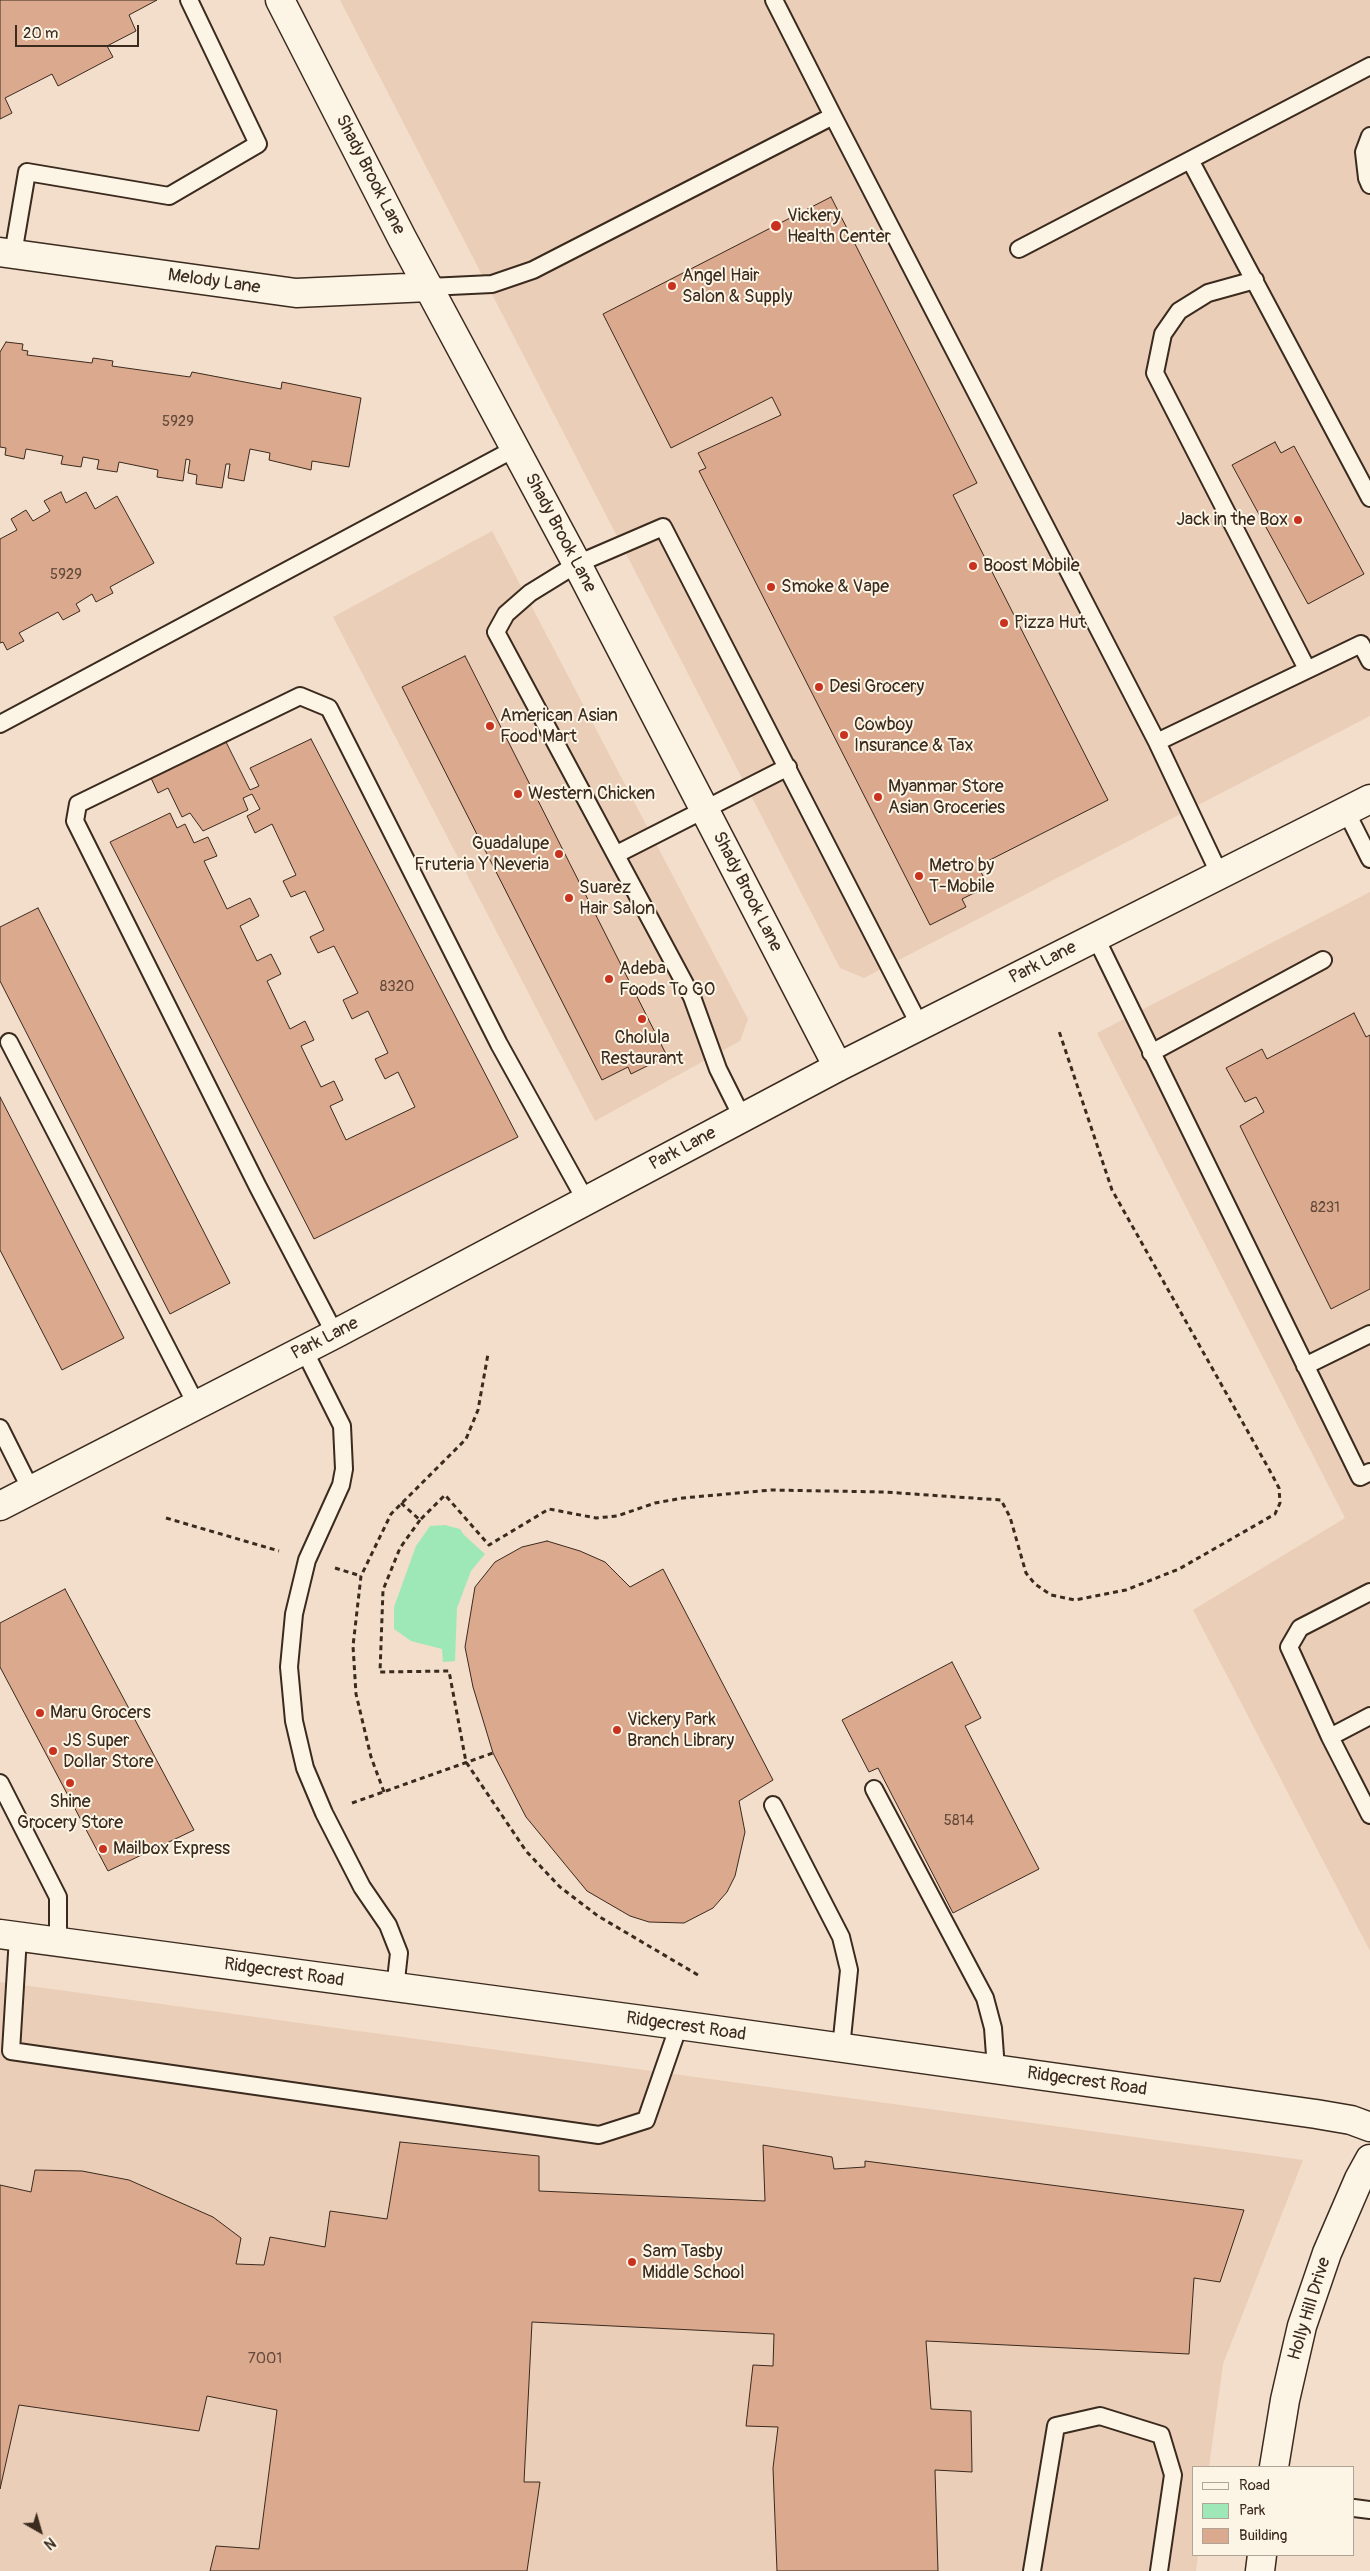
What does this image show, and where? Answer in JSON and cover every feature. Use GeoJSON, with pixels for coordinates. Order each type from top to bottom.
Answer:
{"type":"FeatureCollection","features":[{"type":"Feature","properties":{"kind":"street","name":"Shady Brook Lane"},"geometry":{"type":"LineString","coordinates":[[280,0],[428,287],[577,564],[838,1067]]}},
{"type":"Feature","properties":{"kind":"street","name":"Melody Lane"},"geometry":{"type":"LineString","coordinates":[[7,253],[296,293],[428,287]]}},
{"type":"Feature","properties":{"kind":"street","name":"Park Lane"},"geometry":{"type":"LineString","coordinates":[[0,1506],[335,1334],[838,1067],[1219,873],[1370,799]]}},
{"type":"Feature","properties":{"kind":"street","name":"Ridgecrest Road"},"geometry":{"type":"LineString","coordinates":[[9,1936],[996,2069],[1316,2114],[1351,2120],[1370,2127]]}},
{"type":"Feature","properties":{"kind":"street","name":"Holly Hill Drive"},"geometry":{"type":"LineString","coordinates":[[1274,2466],[1285,2400],[1302,2326],[1327,2252],[1359,2179],[1370,2159]]}},
{"type":"Feature","properties":{"kind":"street"},"geometry":{"type":"LineString","coordinates":[[1260,2571],[1262,2556]]}},
{"type":"Feature","properties":{"kind":"lane"},"geometry":{"type":"LineString","coordinates":[[7,253],[27,172],[170,196],[258,144],[189,0]]}},
{"type":"Feature","properties":{"kind":"lane"},"geometry":{"type":"LineString","coordinates":[[774,0],[1157,742],[1219,873]]}},
{"type":"Feature","properties":{"kind":"lane"},"geometry":{"type":"LineString","coordinates":[[1019,249],[1370,66]]}},
{"type":"Feature","properties":{"kind":"lane"},"geometry":{"type":"LineString","coordinates":[[428,287],[492,284],[534,270],[833,116]]}},
{"type":"Feature","properties":{"kind":"lane"},"geometry":{"type":"LineString","coordinates":[[1370,136],[1364,152],[1366,178],[1370,185]]}},
{"type":"Feature","properties":{"kind":"lane"},"geometry":{"type":"LineString","coordinates":[[1190,160],[1370,498]]}},
{"type":"Feature","properties":{"kind":"lane"},"geometry":{"type":"LineString","coordinates":[[1255,280],[1208,293],[1178,311],[1163,334],[1155,373],[1307,669]]}},
{"type":"Feature","properties":{"kind":"lane"},"geometry":{"type":"LineString","coordinates":[[0,724],[516,448]]}},
{"type":"Feature","properties":{"kind":"lane"},"geometry":{"type":"LineString","coordinates":[[742,1117],[718,1069],[692,997],[617,854],[496,632],[506,614],[530,593],[577,564],[663,527],[920,1026]]}},
{"type":"Feature","properties":{"kind":"lane"},"geometry":{"type":"LineString","coordinates":[[1157,742],[1365,642],[1370,660]]}},
{"type":"Feature","properties":{"kind":"lane"},"geometry":{"type":"LineString","coordinates":[[335,1334],[258,1188],[75,821],[78,804],[300,696],[329,708],[498,1044],[586,1201]]}},
{"type":"Feature","properties":{"kind":"lane"},"geometry":{"type":"LineString","coordinates":[[617,854],[788,767]]}},
{"type":"Feature","properties":{"kind":"lane"},"geometry":{"type":"LineString","coordinates":[[1346,811],[1370,859]]}},
{"type":"Feature","properties":{"kind":"lane"},"geometry":{"type":"LineString","coordinates":[[1095,936],[1360,1478],[1370,1472]]}},
{"type":"Feature","properties":{"kind":"lane"},"geometry":{"type":"LineString","coordinates":[[1151,1053],[1323,960]]}},
{"type":"Feature","properties":{"kind":"lane"},"geometry":{"type":"LineString","coordinates":[[9,1042],[196,1404]]}},
{"type":"Feature","properties":{"kind":"lane"},"geometry":{"type":"LineString","coordinates":[[1305,1366],[1370,1334]]}},
{"type":"Feature","properties":{"kind":"lane"},"geometry":{"type":"LineString","coordinates":[[304,1350],[342,1426],[344,1469],[341,1484],[307,1560],[294,1614],[288,1667],[294,1720],[305,1768],[324,1814],[362,1887],[388,1925],[399,1953],[395,1989]]}},
{"type":"Feature","properties":{"kind":"lane"},"geometry":{"type":"LineString","coordinates":[[0,1428],[31,1490]]}},
{"type":"Feature","properties":{"kind":"lane"},"geometry":{"type":"LineString","coordinates":[[1370,1592],[1300,1628],[1290,1647],[1330,1737],[1370,1815]]}},
{"type":"Feature","properties":{"kind":"lane"},"geometry":{"type":"LineString","coordinates":[[1330,1737],[1370,1716]]}},
{"type":"Feature","properties":{"kind":"lane"},"geometry":{"type":"LineString","coordinates":[[0,1783],[58,1897],[58,1942]]}},
{"type":"Feature","properties":{"kind":"lane"},"geometry":{"type":"LineString","coordinates":[[874,1789],[985,1998],[993,2028],[996,2069]]}},
{"type":"Feature","properties":{"kind":"lane"},"geometry":{"type":"LineString","coordinates":[[773,1805],[841,1937],[849,1970],[841,2048]]}},
{"type":"Feature","properties":{"kind":"lane"},"geometry":{"type":"LineString","coordinates":[[9,1936],[12,2051],[599,2135],[646,2120],[679,2025]]}},
{"type":"Feature","properties":{"kind":"lane"},"geometry":{"type":"LineString","coordinates":[[1032,2571],[1056,2426],[1100,2416],[1161,2435],[1173,2475],[1159,2571]]}},
{"type":"Feature","properties":{"kind":"lane"},"geometry":{"type":"LineString","coordinates":[[1355,2508],[1370,2510]]}},
{"type":"Feature","properties":{"kind":"path"},"geometry":{"type":"LineString","coordinates":[[698,1976],[598,1916],[560,1888],[526,1851],[466,1762],[449,1670],[380,1672],[383,1590],[400,1548],[420,1520],[445,1496],[489,1545],[550,1509],[596,1518],[617,1516],[655,1503],[683,1498],[771,1490],[884,1492],[1001,1500],[1010,1517],[1026,1573],[1035,1584],[1050,1595],[1075,1600],[1126,1590],[1179,1570],[1275,1514],[1280,1503],[1279,1488],[1112,1190],[1060,1031]]}},
{"type":"Feature","properties":{"kind":"path"},"geometry":{"type":"LineString","coordinates":[[384,1792],[371,1757],[356,1694],[352,1646],[361,1576],[391,1514],[441,1467],[466,1439],[478,1410],[488,1354]]}},
{"type":"Feature","properties":{"kind":"path"},"geometry":{"type":"LineString","coordinates":[[401,1503],[420,1520]]}},
{"type":"Feature","properties":{"kind":"path"},"geometry":{"type":"LineString","coordinates":[[166,1518],[361,1576]]}},
{"type":"Feature","properties":{"kind":"path"},"geometry":{"type":"LineString","coordinates":[[324,1814],[493,1753]]}},
{"type":"Feature","properties":{"kind":"shaded area"},"geometry":{"type":"Polygon","coordinates":[[[340,0],[1370,0],[1370,716],[864,978],[840,968],[340,0]]]}},
{"type":"Feature","properties":{"kind":"shaded area"},"geometry":{"type":"Polygon","coordinates":[[[492,531],[748,1019],[740,1041],[595,1121],[333,617],[492,531]]]}},
{"type":"Feature","properties":{"kind":"shaded area"},"geometry":{"type":"Polygon","coordinates":[[[1370,892],[1370,1951],[1193,1610],[1345,1518],[1097,1033],[1370,892]]]}},
{"type":"Feature","properties":{"kind":"shaded area","name":"Sam Tasby Middle School"},"geometry":{"type":"Polygon","coordinates":[[[0,1982],[1303,2160],[1223,2364],[1209,2466],[1192,2466],[1192,2556],[1198,2556],[1196,2571],[0,2571],[0,1982]]]}},
{"type":"Feature","properties":{"kind":"green space"},"geometry":{"type":"Polygon","coordinates":[[[445,1525],[460,1529],[485,1554],[471,1571],[457,1608],[455,1661],[443,1662],[442,1649],[411,1641],[394,1629],[394,1607],[416,1546],[430,1526],[445,1525]]]}},
{"type":"Feature","properties":{"kind":"building"},"geometry":{"type":"Polygon","coordinates":[[[0,0],[157,0],[129,15],[136,31],[107,46],[113,57],[58,86],[52,74],[5,98],[12,113],[0,119],[0,0]]]}},
{"type":"Feature","properties":{"kind":"building"},"geometry":{"type":"Polygon","coordinates":[[[831,197],[977,483],[953,495],[1108,800],[978,866],[988,886],[962,899],[966,907],[930,925],[699,471],[706,468],[698,453],[781,415],[772,397],[671,448],[603,314],[831,197]]]}},
{"type":"Feature","properties":{"kind":"building"},"geometry":{"type":"Polygon","coordinates":[[[6,342],[23,344],[22,350],[28,351],[27,355],[92,363],[93,358],[113,361],[112,366],[190,377],[192,372],[281,389],[282,382],[361,398],[349,467],[312,461],[311,470],[269,460],[270,453],[250,449],[244,481],[228,478],[230,464],[226,464],[222,488],[196,484],[197,475],[188,473],[190,460],[186,459],[183,481],[157,477],[158,470],[119,462],[117,472],[97,469],[99,460],[83,457],[81,467],[61,464],[63,456],[26,449],[24,459],[5,455],[6,448],[0,447],[0,352],[6,342]]]}},
{"type":"Feature","properties":{"kind":"building","name":"Jack in the Box"},"geometry":{"type":"Polygon","coordinates":[[[1275,442],[1281,453],[1294,446],[1364,574],[1308,604],[1232,465],[1275,442]]]}},
{"type":"Feature","properties":{"kind":"building"},"geometry":{"type":"Polygon","coordinates":[[[61,492],[66,503],[86,492],[95,509],[117,496],[154,563],[110,587],[113,593],[96,602],[92,594],[76,604],[80,611],[63,620],[58,612],[19,633],[24,641],[7,650],[3,642],[0,643],[0,539],[17,530],[11,519],[26,510],[33,521],[50,511],[44,501],[61,492]]]}},
{"type":"Feature","properties":{"kind":"building"},"geometry":{"type":"Polygon","coordinates":[[[465,656],[667,1056],[631,1074],[628,1067],[602,1080],[402,687],[465,656]]]}},
{"type":"Feature","properties":{"kind":"building"},"geometry":{"type":"Polygon","coordinates":[[[311,739],[518,1137],[314,1239],[110,842],[170,813],[177,828],[185,824],[194,843],[208,837],[217,856],[204,861],[227,909],[250,898],[259,916],[240,926],[257,961],[271,954],[281,974],[267,981],[290,1029],[305,1021],[314,1040],[301,1046],[321,1087],[334,1081],[343,1100],[330,1106],[346,1140],[415,1107],[398,1072],[385,1079],[375,1059],[388,1053],[368,1011],[352,1019],[343,1000],[358,993],[334,946],[318,953],[310,937],[324,930],[305,891],[291,897],[283,881],[296,875],[272,824],[255,833],[247,816],[260,809],[252,794],[243,798],[248,810],[203,831],[190,813],[182,817],[168,788],[158,793],[151,778],[226,742],[250,790],[259,786],[250,768],[311,739]]]}},
{"type":"Feature","properties":{"kind":"building"},"geometry":{"type":"Polygon","coordinates":[[[38,908],[230,1283],[170,1314],[0,981],[0,927],[38,908]]]}},
{"type":"Feature","properties":{"kind":"building"},"geometry":{"type":"Polygon","coordinates":[[[1354,1013],[1366,1037],[1370,1035],[1370,1289],[1331,1309],[1240,1126],[1264,1112],[1256,1097],[1245,1102],[1226,1068],[1262,1049],[1267,1059],[1354,1013]]]}},
{"type":"Feature","properties":{"kind":"building"},"geometry":{"type":"Polygon","coordinates":[[[0,1097],[124,1338],[62,1370],[0,1250],[0,1097]]]}},
{"type":"Feature","properties":{"kind":"building","name":"Vickery Park Branch Library"},"geometry":{"type":"Polygon","coordinates":[[[547,1541],[580,1551],[605,1562],[630,1587],[663,1569],[773,1780],[739,1801],[745,1832],[735,1876],[727,1892],[713,1908],[684,1923],[649,1922],[630,1916],[587,1891],[526,1817],[493,1753],[473,1687],[465,1647],[475,1587],[495,1562],[522,1547],[547,1541]]]}},
{"type":"Feature","properties":{"kind":"building"},"geometry":{"type":"Polygon","coordinates":[[[65,1589],[194,1830],[108,1871],[0,1667],[0,1623],[65,1589]]]}},
{"type":"Feature","properties":{"kind":"building"},"geometry":{"type":"Polygon","coordinates":[[[952,1662],[981,1718],[965,1726],[1039,1869],[953,1913],[878,1768],[869,1772],[842,1720],[952,1662]]]}},
{"type":"Feature","properties":{"kind":"building"},"geometry":{"type":"Polygon","coordinates":[[[400,2142],[539,2156],[539,2191],[765,2201],[763,2145],[832,2157],[834,2169],[865,2167],[865,2161],[1244,2210],[1220,2282],[1194,2278],[1189,2354],[926,2341],[931,2409],[971,2411],[972,2472],[935,2470],[938,2571],[777,2571],[773,2468],[778,2427],[746,2426],[753,2365],[773,2366],[774,2334],[532,2322],[524,2482],[540,2482],[527,2571],[210,2571],[216,2546],[259,2549],[277,2410],[207,2396],[199,2431],[19,2405],[0,2489],[0,2185],[31,2192],[35,2170],[82,2171],[129,2180],[213,2217],[241,2238],[236,2264],[264,2265],[270,2237],[325,2247],[330,2211],[387,2219],[400,2142]]]}},
{"type":"Feature","properties":{"kind":"place","name":"Vickery Health Center"},"geometry":{"type":"Point","coordinates":[776,226]}},
{"type":"Feature","properties":{"kind":"place","name":"Angel Hair Salon & Supply"},"geometry":{"type":"Point","coordinates":[672,286]}},
{"type":"Feature","properties":{"kind":"place","name":"Jack in the Box"},"geometry":{"type":"Point","coordinates":[1298,520]}},
{"type":"Feature","properties":{"kind":"place","name":"Boost Mobile"},"geometry":{"type":"Point","coordinates":[973,566]}},
{"type":"Feature","properties":{"kind":"place","name":"Smoke & Vape"},"geometry":{"type":"Point","coordinates":[771,587]}},
{"type":"Feature","properties":{"kind":"place","name":"Pizza Hut"},"geometry":{"type":"Point","coordinates":[1004,623]}},
{"type":"Feature","properties":{"kind":"place","name":"Desi Grocery"},"geometry":{"type":"Point","coordinates":[819,687]}},
{"type":"Feature","properties":{"kind":"place","name":"American Asian Food Mart"},"geometry":{"type":"Point","coordinates":[490,726]}},
{"type":"Feature","properties":{"kind":"place","name":"Cowboy Insurance & Tax"},"geometry":{"type":"Point","coordinates":[844,735]}},
{"type":"Feature","properties":{"kind":"place","name":"Western Chicken"},"geometry":{"type":"Point","coordinates":[518,794]}},
{"type":"Feature","properties":{"kind":"place","name":"Myanmar Store Asian Groceries"},"geometry":{"type":"Point","coordinates":[878,797]}},
{"type":"Feature","properties":{"kind":"place","name":"Guadalupe Fruteria Y Neveria"},"geometry":{"type":"Point","coordinates":[559,854]}},
{"type":"Feature","properties":{"kind":"place","name":"Metro by T-Mobile"},"geometry":{"type":"Point","coordinates":[919,876]}},
{"type":"Feature","properties":{"kind":"place","name":"Suarez Hair Salon"},"geometry":{"type":"Point","coordinates":[569,898]}},
{"type":"Feature","properties":{"kind":"place","name":"Adeba Foods To GO"},"geometry":{"type":"Point","coordinates":[609,979]}},
{"type":"Feature","properties":{"kind":"place","name":"Cholula Restaurant"},"geometry":{"type":"Point","coordinates":[642,1019]}},
{"type":"Feature","properties":{"kind":"place","name":"Maru Grocers"},"geometry":{"type":"Point","coordinates":[40,1713]}},
{"type":"Feature","properties":{"kind":"place","name":"Vickery Park Branch Library"},"geometry":{"type":"Point","coordinates":[617,1730]}},
{"type":"Feature","properties":{"kind":"place","name":"JS Super Dollar Store"},"geometry":{"type":"Point","coordinates":[53,1751]}},
{"type":"Feature","properties":{"kind":"place","name":"Shine Grocery Store"},"geometry":{"type":"Point","coordinates":[70,1783]}},
{"type":"Feature","properties":{"kind":"place","name":"Mailbox Express"},"geometry":{"type":"Point","coordinates":[103,1849]}},
{"type":"Feature","properties":{"kind":"place","name":"Sam Tasby Middle School"},"geometry":{"type":"Point","coordinates":[632,2262]}}]}
